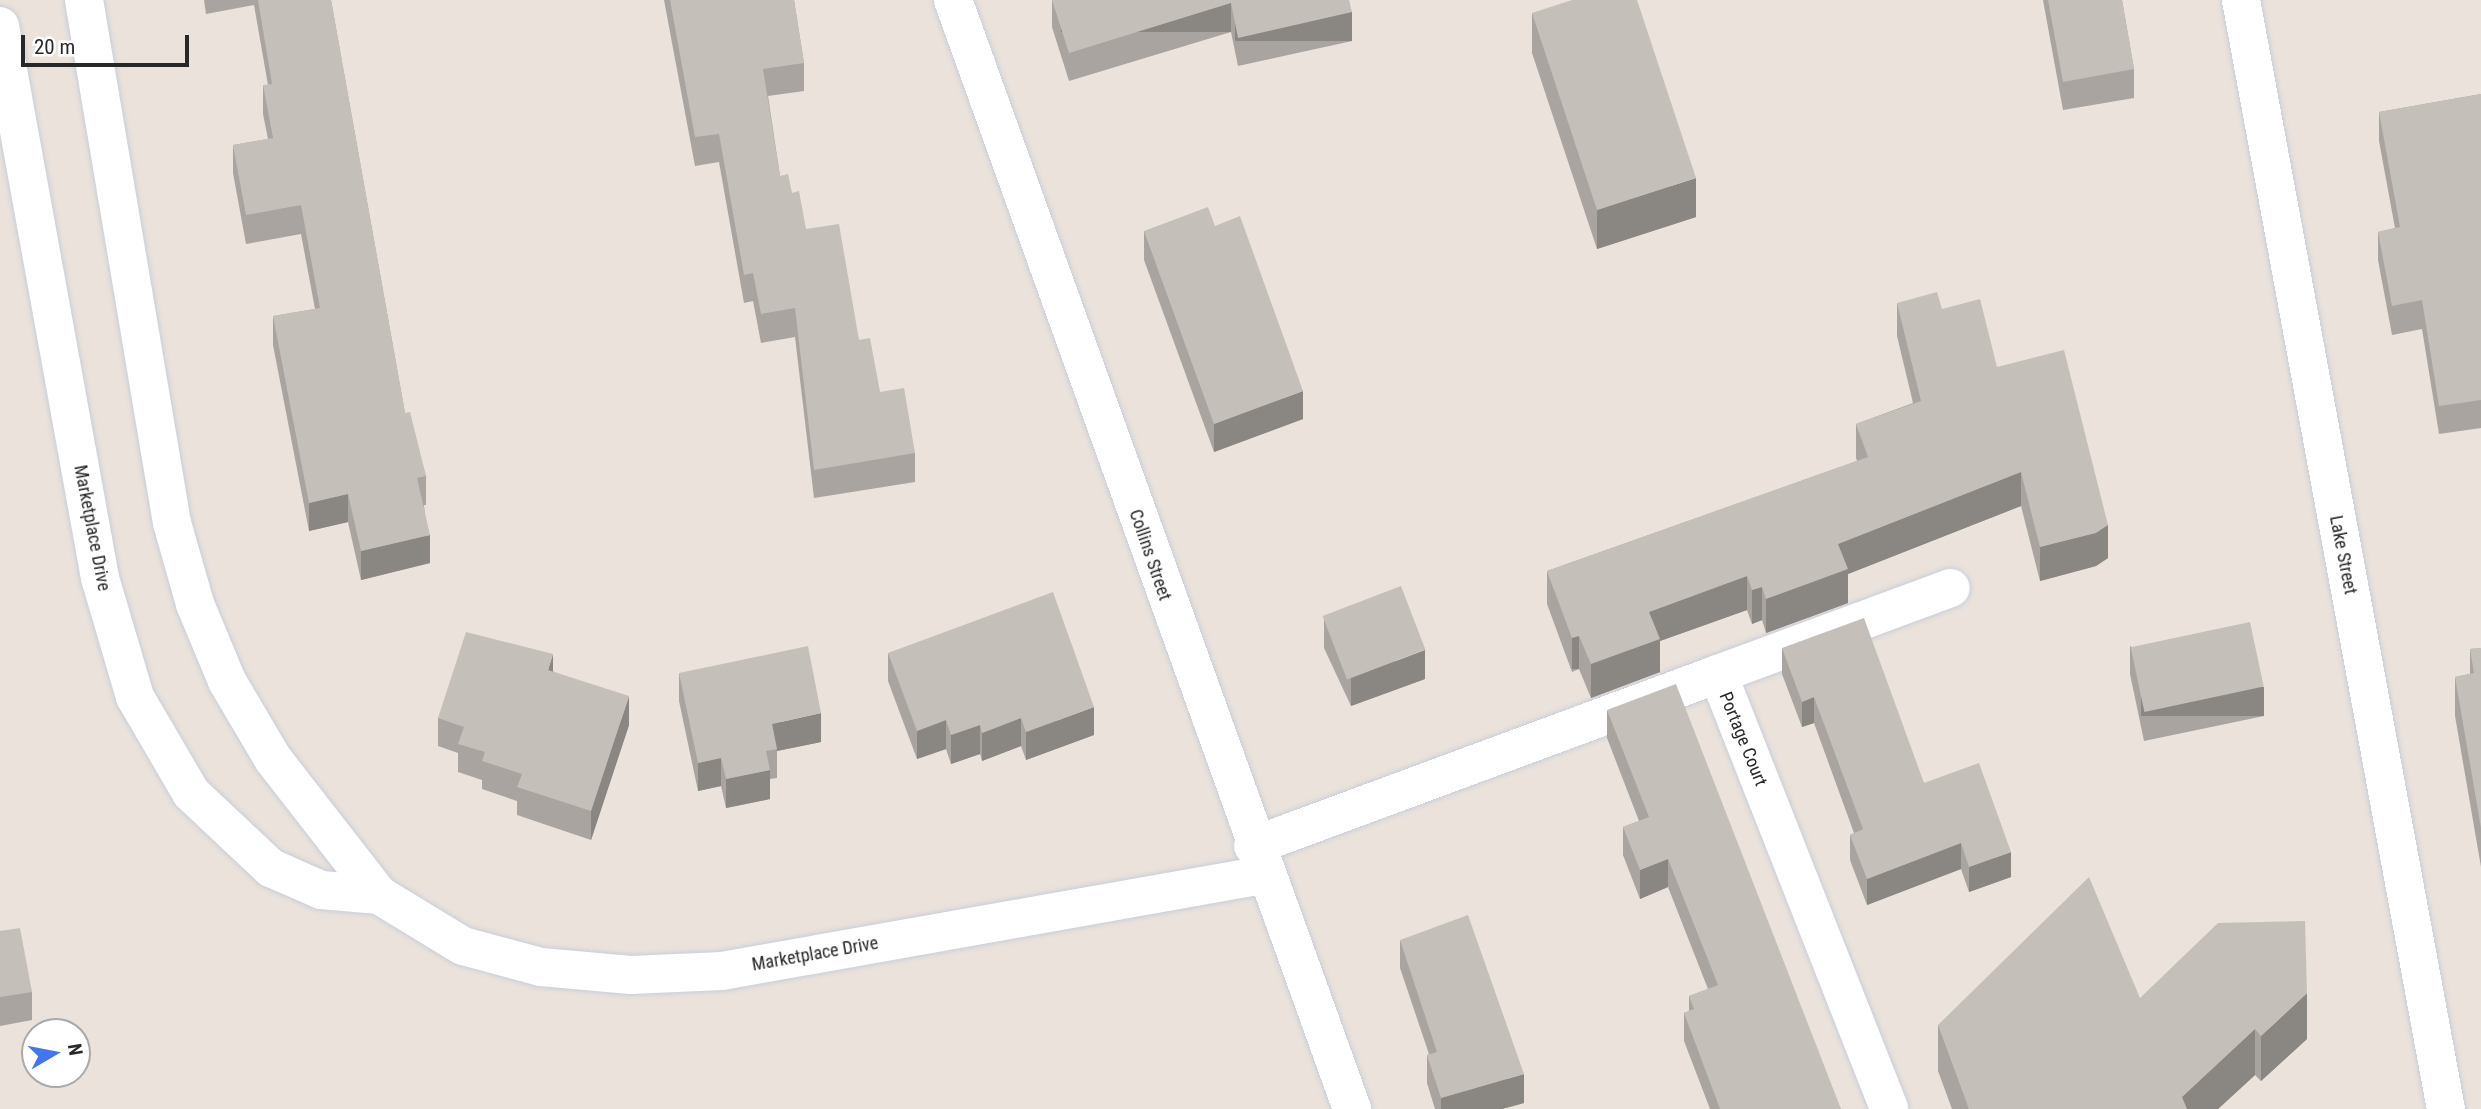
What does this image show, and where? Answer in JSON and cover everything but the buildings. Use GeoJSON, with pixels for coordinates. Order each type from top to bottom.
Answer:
{"type":"FeatureCollection","features":[{"type":"Feature","properties":{"kind":"street","name":"Marketplace Drive"},"geometry":{"type":"LineString","coordinates":[[84,0],[172,523],[195,604],[227,681],[273,759],[379,895],[463,947],[541,967],[631,975],[722,971],[1258,860]]}},
{"type":"Feature","properties":{"kind":"street","name":"Collins Street"},"geometry":{"type":"LineString","coordinates":[[953,0],[1258,860],[1352,1109]]}},
{"type":"Feature","properties":{"kind":"street","name":"Lake Street"},"geometry":{"type":"LineString","coordinates":[[2241,0],[2446,1109]]}},
{"type":"Feature","properties":{"kind":"street","name":"Marketplace Drive"},"geometry":{"type":"LineString","coordinates":[[0,26],[100,578],[135,698],[191,793],[271,868],[321,890],[379,895]]}},
{"type":"Feature","properties":{"kind":"street"},"geometry":{"type":"LineString","coordinates":[[1718,674],[1951,588]]}},
{"type":"Feature","properties":{"kind":"street","name":"Portage Court"},"geometry":{"type":"LineString","coordinates":[[1258,860],[1718,674],[1889,1109]]}}]}
